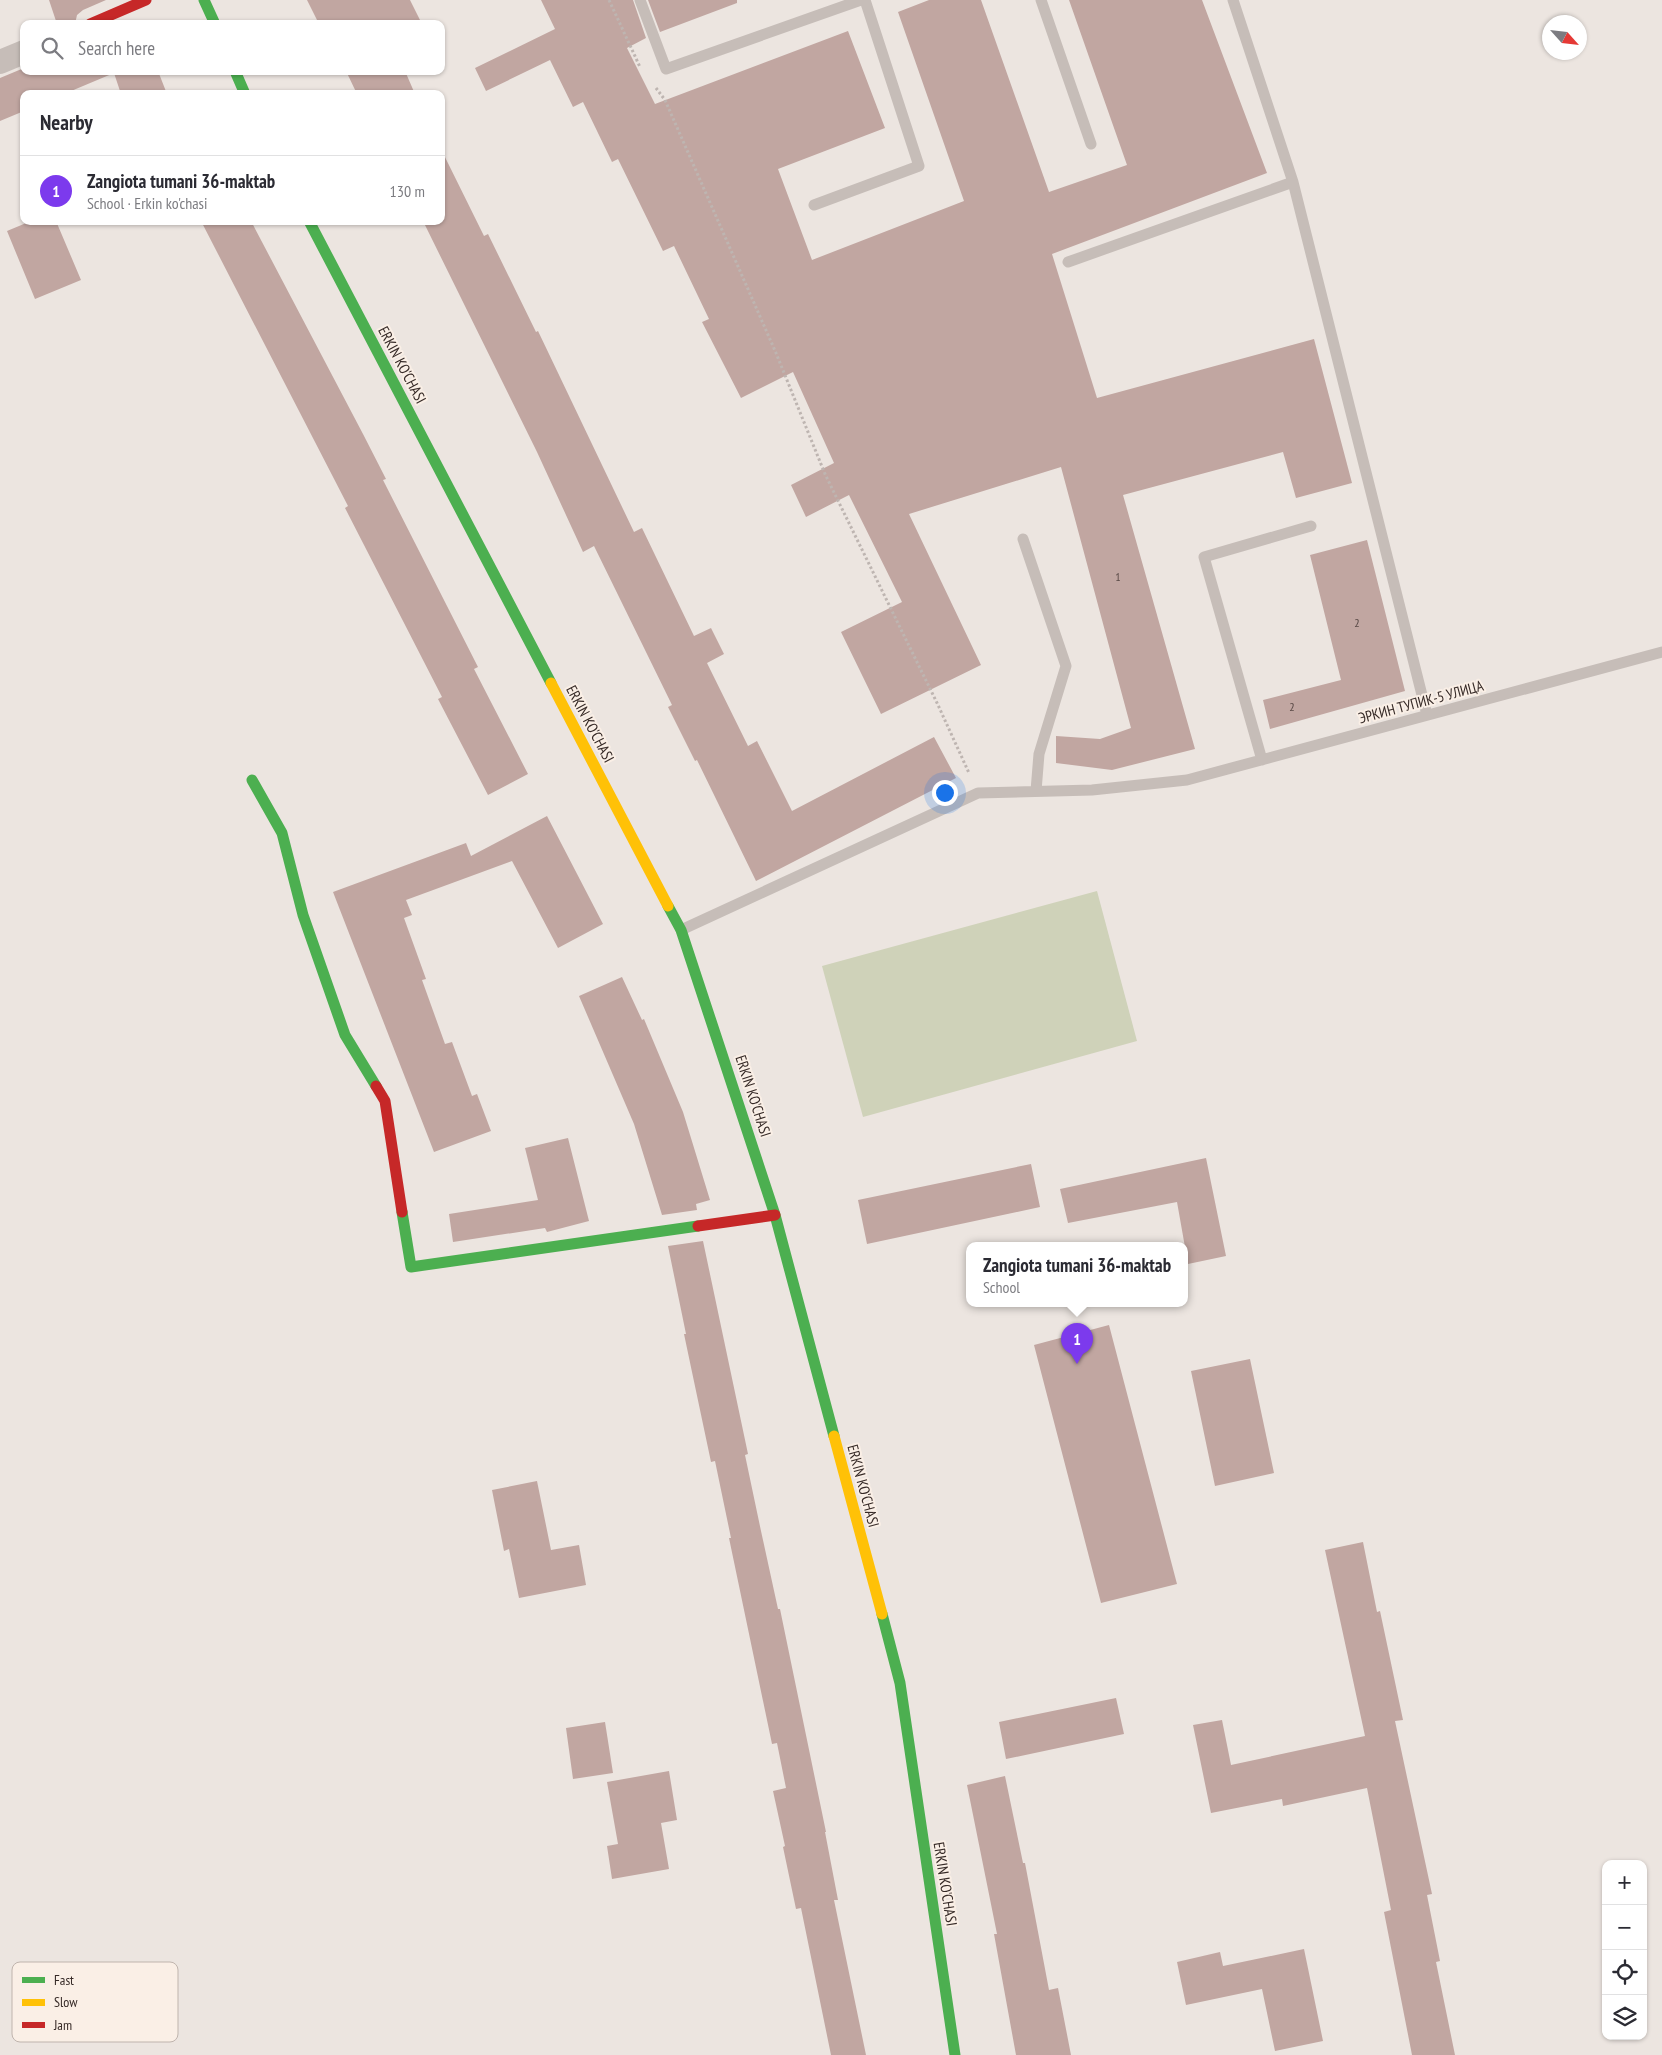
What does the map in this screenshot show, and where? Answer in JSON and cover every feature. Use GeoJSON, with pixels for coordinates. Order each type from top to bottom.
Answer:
{"type":"FeatureCollection","features":[{"type":"Feature","properties":{"kind":"main road"},"geometry":{"type":"LineString","coordinates":[[99,20],[146,0]]}},
{"type":"Feature","properties":{"kind":"main road"},"geometry":{"type":"LineString","coordinates":[[204,0],[213,20]]}},
{"type":"Feature","properties":{"kind":"main road"},"geometry":{"type":"LineString","coordinates":[[237,75],[243,90]]}},
{"type":"Feature","properties":{"kind":"main road","name":"ERKIN KO'CHASI"},"geometry":{"type":"LineString","coordinates":[[311,225],[681,930],[776,1215],[900,1683],[955,2055]]}},
{"type":"Feature","properties":{"kind":"main road"},"geometry":{"type":"LineString","coordinates":[[252,780],[282,833],[303,915],[345,1035],[385,1101],[411,1267],[776,1215]]}},
{"type":"Feature","properties":{"kind":"street"},"geometry":{"type":"LineString","coordinates":[[0,62],[20,54]]}},
{"type":"Feature","properties":{"kind":"lane"},"geometry":{"type":"LineString","coordinates":[[640,0],[666,69],[861,0]]}},
{"type":"Feature","properties":{"kind":"lane"},"geometry":{"type":"LineString","coordinates":[[814,204],[919,166],[865,0]]}},
{"type":"Feature","properties":{"kind":"lane"},"geometry":{"type":"LineString","coordinates":[[1041,0],[1091,144]]}},
{"type":"Feature","properties":{"kind":"lane"},"geometry":{"type":"LineString","coordinates":[[1233,0],[1293,182],[1427,715]]}},
{"type":"Feature","properties":{"kind":"lane"},"geometry":{"type":"LineString","coordinates":[[1068,262],[1293,182]]}},
{"type":"Feature","properties":{"kind":"lane"},"geometry":{"type":"LineString","coordinates":[[1262,760],[1204,558],[1311,526]]}},
{"type":"Feature","properties":{"kind":"lane"},"geometry":{"type":"LineString","coordinates":[[1022,539],[1066,666],[1039,754],[1036,791]]}},
{"type":"Feature","properties":{"kind":"lane","name":"ЭРКИН ТУПИК-5 УЛИЦА"},"geometry":{"type":"LineString","coordinates":[[978,793],[1092,790],[1187,780],[1662,652]]}},
{"type":"Feature","properties":{"kind":"lane"},"geometry":{"type":"LineString","coordinates":[[681,930],[978,793]]}},
{"type":"Feature","properties":{"kind":"path"},"geometry":{"type":"LineString","coordinates":[[609,0],[642,70]]}},
{"type":"Feature","properties":{"kind":"path"},"geometry":{"type":"LineString","coordinates":[[654,85],[669,109],[772,344],[825,474],[978,793]]}},
{"type":"Feature","properties":{"kind":"green space"},"geometry":{"type":"Polygon","coordinates":[[[1097,891],[1137,1041],[863,1117],[822,966],[1097,891]]]}},
{"type":"Feature","properties":{"kind":"building"},"geometry":{"type":"Polygon","coordinates":[[[49,0],[106,0],[83,10],[77,15],[76,20],[56,20],[49,0]]]}},
{"type":"Feature","properties":{"kind":"building"},"geometry":{"type":"Polygon","coordinates":[[[307,0],[410,0],[420,20],[317,20],[307,0]]]}},
{"type":"Feature","properties":{"kind":"building"},"geometry":{"type":"Polygon","coordinates":[[[541,0],[633,0],[646,38],[627,48],[655,104],[848,31],[885,128],[778,169],[812,260],[964,201],[898,12],[929,0],[981,0],[1049,192],[1127,165],[1069,0],[1202,0],[1267,173],[1052,254],[1097,398],[1314,339],[1352,483],[1296,498],[1283,452],[1123,495],[1195,749],[1112,770],[1056,763],[1056,736],[1100,739],[1131,728],[1061,467],[909,514],[981,665],[881,714],[841,632],[902,602],[849,495],[806,517],[791,485],[834,463],[793,372],[741,398],[702,322],[709,319],[674,246],[663,251],[618,159],[612,162],[583,102],[573,107],[550,60],[486,91],[475,68],[555,29],[541,0]]]}},
{"type":"Feature","properties":{"kind":"building"},"geometry":{"type":"Polygon","coordinates":[[[648,0],[737,0],[737,3],[660,32],[648,0]]]}},
{"type":"Feature","properties":{"kind":"building"},"geometry":{"type":"Polygon","coordinates":[[[20,70],[20,75],[109,75],[74,90],[20,90],[20,113],[0,121],[0,78],[20,70]]]}},
{"type":"Feature","properties":{"kind":"building"},"geometry":{"type":"Polygon","coordinates":[[[115,75],[160,75],[165,90],[120,90],[115,75]]]}},
{"type":"Feature","properties":{"kind":"building"},"geometry":{"type":"Polygon","coordinates":[[[348,75],[407,75],[413,90],[355,90],[348,75]]]}},
{"type":"Feature","properties":{"kind":"building"},"geometry":{"type":"Polygon","coordinates":[[[445,157],[484,236],[488,234],[536,332],[538,331],[634,532],[642,528],[694,636],[711,628],[724,654],[707,663],[748,746],[757,741],[792,811],[934,737],[956,778],[756,881],[697,760],[695,761],[668,707],[672,705],[594,546],[583,552],[537,452],[425,225],[445,225],[445,157]]]}},
{"type":"Feature","properties":{"kind":"building"},"geometry":{"type":"Polygon","coordinates":[[[21,225],[58,225],[81,280],[35,299],[7,231],[21,225]]]}},
{"type":"Feature","properties":{"kind":"building"},"geometry":{"type":"Polygon","coordinates":[[[203,225],[253,225],[386,479],[383,480],[478,667],[474,669],[528,774],[488,795],[438,699],[442,697],[345,508],[348,506],[203,225]]]}},
{"type":"Feature","properties":{"kind":"building"},"geometry":{"type":"Polygon","coordinates":[[[1367,540],[1405,691],[1270,729],[1263,700],[1341,680],[1310,555],[1367,540]]]}},
{"type":"Feature","properties":{"kind":"building"},"geometry":{"type":"Polygon","coordinates":[[[547,816],[603,924],[558,948],[512,861],[406,900],[412,915],[404,918],[426,979],[422,980],[445,1044],[452,1042],[472,1096],[477,1094],[491,1131],[434,1152],[333,892],[466,843],[471,856],[547,816]]]}},
{"type":"Feature","properties":{"kind":"building"},"geometry":{"type":"Polygon","coordinates":[[[622,977],[642,1020],[644,1019],[683,1112],[710,1200],[696,1204],[697,1210],[662,1215],[634,1124],[579,996],[622,977]]]}},
{"type":"Feature","properties":{"kind":"building"},"geometry":{"type":"Polygon","coordinates":[[[568,1138],[589,1221],[547,1232],[545,1228],[453,1242],[449,1214],[538,1200],[525,1148],[568,1138]]]}},
{"type":"Feature","properties":{"kind":"building"},"geometry":{"type":"Polygon","coordinates":[[[1206,1158],[1226,1256],[1188,1264],[1188,1242],[1184,1242],[1177,1202],[1068,1223],[1060,1189],[1206,1158]]]}},
{"type":"Feature","properties":{"kind":"building"},"geometry":{"type":"Polygon","coordinates":[[[1031,1164],[1040,1207],[867,1244],[858,1200],[1031,1164]]]}},
{"type":"Feature","properties":{"kind":"building"},"geometry":{"type":"Polygon","coordinates":[[[703,1241],[748,1454],[745,1455],[778,1609],[780,1609],[826,1832],[838,1900],[834,1900],[866,2055],[831,2055],[801,1908],[796,1909],[783,1847],[785,1846],[773,1791],[786,1788],[777,1743],[772,1744],[715,1461],[711,1462],[684,1334],[686,1334],[668,1246],[703,1241]]]}},
{"type":"Feature","properties":{"kind":"building"},"geometry":{"type":"Polygon","coordinates":[[[1109,1325],[1177,1584],[1101,1603],[1034,1345],[1109,1325]]]}},
{"type":"Feature","properties":{"kind":"building"},"geometry":{"type":"Polygon","coordinates":[[[1250,1359],[1274,1473],[1215,1486],[1191,1371],[1250,1359]]]}},
{"type":"Feature","properties":{"kind":"building"},"geometry":{"type":"Polygon","coordinates":[[[537,1481],[551,1550],[579,1545],[586,1585],[519,1598],[509,1549],[504,1551],[492,1490],[537,1481]]]}},
{"type":"Feature","properties":{"kind":"building"},"geometry":{"type":"Polygon","coordinates":[[[1363,1542],[1377,1612],[1380,1611],[1403,1720],[1395,1721],[1432,1894],[1427,1895],[1440,1961],[1436,1962],[1455,2055],[1412,2055],[1384,1912],[1391,1910],[1367,1788],[1283,1806],[1282,1799],[1211,1813],[1193,1725],[1222,1720],[1231,1765],[1365,1736],[1325,1550],[1363,1542]]]}},
{"type":"Feature","properties":{"kind":"building"},"geometry":{"type":"Polygon","coordinates":[[[1116,1698],[1124,1734],[1006,1759],[999,1722],[1116,1698]]]}},
{"type":"Feature","properties":{"kind":"building"},"geometry":{"type":"Polygon","coordinates":[[[605,1722],[613,1773],[573,1779],[566,1728],[605,1722]]]}},
{"type":"Feature","properties":{"kind":"building"},"geometry":{"type":"Polygon","coordinates":[[[669,1771],[677,1820],[661,1823],[669,1869],[612,1879],[607,1846],[618,1844],[607,1782],[669,1771]]]}},
{"type":"Feature","properties":{"kind":"building"},"geometry":{"type":"Polygon","coordinates":[[[1005,1776],[1023,1863],[1025,1863],[1049,1990],[1058,1988],[1071,2055],[1016,2055],[994,1934],[997,1934],[967,1785],[1005,1776]]]}},
{"type":"Feature","properties":{"kind":"building"},"geometry":{"type":"Polygon","coordinates":[[[1304,1949],[1323,2041],[1275,2051],[1262,1989],[1186,2005],[1177,1962],[1220,1952],[1223,1966],[1304,1949]]]}},
{"type":"Feature","properties":{"kind":"traffic: fast"},"geometry":{"type":"LineString","coordinates":[[204,0],[213,20]]}},
{"type":"Feature","properties":{"kind":"traffic: fast"},"geometry":{"type":"LineString","coordinates":[[237,75],[243,90]]}},
{"type":"Feature","properties":{"kind":"traffic: fast"},"geometry":{"type":"LineString","coordinates":[[311,225],[551,683]]}},
{"type":"Feature","properties":{"kind":"traffic: fast"},"geometry":{"type":"LineString","coordinates":[[252,780],[282,833],[303,915],[345,1035],[376,1086]]}},
{"type":"Feature","properties":{"kind":"traffic: fast"},"geometry":{"type":"LineString","coordinates":[[668,906],[681,930],[775,1215],[834,1436]]}},
{"type":"Feature","properties":{"kind":"traffic: fast"},"geometry":{"type":"LineString","coordinates":[[402,1212],[411,1267],[698,1226]]}},
{"type":"Feature","properties":{"kind":"traffic: fast"},"geometry":{"type":"LineString","coordinates":[[882,1614],[900,1683],[955,2055]]}},
{"type":"Feature","properties":{"kind":"traffic: slow"},"geometry":{"type":"LineString","coordinates":[[551,683],[668,906]]}},
{"type":"Feature","properties":{"kind":"traffic: slow"},"geometry":{"type":"LineString","coordinates":[[834,1436],[882,1614]]}},
{"type":"Feature","properties":{"kind":"traffic: jam"},"geometry":{"type":"LineString","coordinates":[[99,20],[146,0]]}},
{"type":"Feature","properties":{"kind":"traffic: jam"},"geometry":{"type":"LineString","coordinates":[[376,1086],[385,1101],[402,1212]]}},
{"type":"Feature","properties":{"kind":"traffic: jam"},"geometry":{"type":"LineString","coordinates":[[698,1226],[775,1215]]}},
{"type":"Feature","properties":{"kind":"place","name":"Zangiota tumani 36-maktab"},"geometry":{"type":"Point","coordinates":[1077,1364]}}]}
